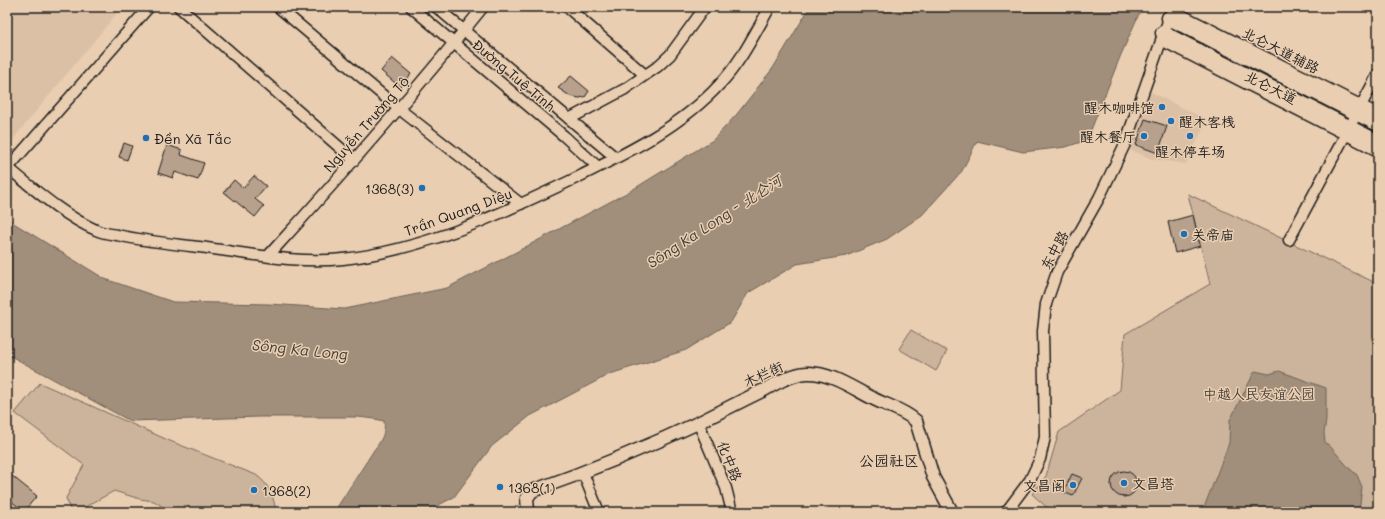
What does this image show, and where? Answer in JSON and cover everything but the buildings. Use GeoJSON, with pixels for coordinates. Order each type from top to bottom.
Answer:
{"type":"FeatureCollection","features":[{"type":"Feature","properties":{"kind":"main road","name":"北仑大道"},"geometry":{"type":"LineString","coordinates":[[1171,12],[1359,110],[1378,124]]}},
{"type":"Feature","properties":{"kind":"main road","name":"北仑大道"},"geometry":{"type":"LineString","coordinates":[[1162,37],[1348,131],[1378,142]]}},
{"type":"Feature","properties":{"kind":"street"},"geometry":{"type":"LineString","coordinates":[[8,167],[149,7]]}},
{"type":"Feature","properties":{"kind":"street"},"geometry":{"type":"LineString","coordinates":[[179,7],[354,160]]}},
{"type":"Feature","properties":{"kind":"street"},"geometry":{"type":"LineString","coordinates":[[278,7],[398,108],[521,204]]}},
{"type":"Feature","properties":{"kind":"street","name":"Đường Tuệ Tĩnh"},"geometry":{"type":"LineString","coordinates":[[411,7],[564,136],[598,167]]}},
{"type":"Feature","properties":{"kind":"street","name":"Đường Tuệ Tĩnh"},"geometry":{"type":"LineString","coordinates":[[436,7],[616,158]]}},
{"type":"Feature","properties":{"kind":"street","name":"Nguyễn Trường Tộ"},"geometry":{"type":"LineString","coordinates":[[268,256],[327,192],[483,7]]}},
{"type":"Feature","properties":{"kind":"street"},"geometry":{"type":"LineString","coordinates":[[567,7],[646,75]]}},
{"type":"Feature","properties":{"kind":"street","name":"Trần Quang Diệu"},"geometry":{"type":"LineString","coordinates":[[8,167],[71,217],[97,231],[137,240],[300,260],[343,259],[388,251],[422,243],[521,204],[616,158],[670,128],[720,85],[743,55],[770,7]]}},
{"type":"Feature","properties":{"kind":"street"},"geometry":{"type":"LineString","coordinates":[[569,119],[625,89],[646,75],[670,55],[702,8]]}},
{"type":"Feature","properties":{"kind":"street","name":"东中路"},"geometry":{"type":"LineString","coordinates":[[1006,512],[1030,480],[1040,459],[1045,437],[1043,331],[1046,304],[1057,272],[1099,198],[1125,144],[1171,12]]}},
{"type":"Feature","properties":{"kind":"street"},"geometry":{"type":"LineString","coordinates":[[1289,240],[1378,74]]}},
{"type":"Feature","properties":{"kind":"street"},"geometry":{"type":"LineString","coordinates":[[1359,110],[1378,114]]}},
{"type":"Feature","properties":{"kind":"street"},"geometry":{"type":"LineString","coordinates":[[1348,131],[1378,151]]}},
{"type":"Feature","properties":{"kind":"street","name":"木栏街"},"geometry":{"type":"LineString","coordinates":[[528,512],[527,498],[532,491],[583,473],[698,422],[771,386],[798,374],[808,373],[824,376],[851,386],[910,416],[916,422],[934,477],[952,512]]}},
{"type":"Feature","properties":{"kind":"street","name":"化中路"},"geometry":{"type":"LineString","coordinates":[[698,422],[726,488],[732,512]]}},
{"type":"Feature","properties":{"kind":"street"},"geometry":{"type":"LineString","coordinates":[[583,473],[599,512]]}},
{"type":"Feature","properties":{"kind":"shaded area"},"geometry":{"type":"Polygon","coordinates":[[[7,7],[122,7],[9,144],[7,143],[7,7]]]}},
{"type":"Feature","properties":{"kind":"shaded area"},"geometry":{"type":"Polygon","coordinates":[[[1151,92],[1207,120],[1186,164],[1152,159],[1130,150],[1151,92]]]}},
{"type":"Feature","properties":{"kind":"green space","name":"中越人民友谊公园"},"geometry":{"type":"Polygon","coordinates":[[[1188,194],[1378,284],[1378,512],[1052,512],[1032,494],[1046,476],[1059,432],[1120,390],[1125,334],[1210,284],[1188,194]]]}},
{"type":"Feature","properties":{"kind":"green space"},"geometry":{"type":"Polygon","coordinates":[[[911,330],[947,351],[936,371],[899,349],[911,330]]]}},
{"type":"Feature","properties":{"kind":"green space"},"geometry":{"type":"Polygon","coordinates":[[[40,383],[170,441],[256,475],[268,487],[274,501],[276,512],[171,512],[154,501],[140,499],[114,491],[76,512],[71,512],[66,498],[84,465],[15,413],[40,383]]]}},
{"type":"Feature","properties":{"kind":"water"},"geometry":{"type":"Polygon","coordinates":[[[810,7],[1142,7],[1120,57],[1087,140],[1066,147],[1023,152],[977,141],[962,171],[922,215],[887,239],[846,256],[797,264],[748,293],[731,322],[686,350],[610,374],[530,416],[492,446],[454,497],[437,506],[432,512],[372,512],[368,508],[363,512],[334,512],[381,440],[384,433],[384,421],[358,417],[260,417],[130,421],[7,354],[7,219],[105,279],[173,302],[269,304],[344,309],[447,288],[632,190],[713,140],[737,114],[773,68],[810,7]]]}},
{"type":"Feature","properties":{"kind":"water"},"geometry":{"type":"Polygon","coordinates":[[[1255,371],[1269,374],[1279,371],[1326,388],[1325,443],[1329,445],[1357,475],[1362,487],[1359,512],[1206,512],[1205,505],[1229,443],[1230,420],[1255,371]]]}},
{"type":"Feature","properties":{"kind":"place","name":"醒木咖啡馆"},"geometry":{"type":"Point","coordinates":[1162,107]}},
{"type":"Feature","properties":{"kind":"place","name":"醒木客栈"},"geometry":{"type":"Point","coordinates":[1171,121]}},
{"type":"Feature","properties":{"kind":"place","name":"醒木餐厅"},"geometry":{"type":"Point","coordinates":[1144,136]}},
{"type":"Feature","properties":{"kind":"place","name":"醒木停车场"},"geometry":{"type":"Point","coordinates":[1190,136]}},
{"type":"Feature","properties":{"kind":"place","name":"Đền Xã Tắc"},"geometry":{"type":"Point","coordinates":[146,138]}},
{"type":"Feature","properties":{"kind":"place","name":"1368(3)"},"geometry":{"type":"Point","coordinates":[422,188]}},
{"type":"Feature","properties":{"kind":"place","name":"关帝庙"},"geometry":{"type":"Point","coordinates":[1184,234]}},
{"type":"Feature","properties":{"kind":"place","name":"文昌塔"},"geometry":{"type":"Point","coordinates":[1124,483]}},
{"type":"Feature","properties":{"kind":"place","name":"文昌阁"},"geometry":{"type":"Point","coordinates":[1073,485]}},
{"type":"Feature","properties":{"kind":"place","name":"1368(1)"},"geometry":{"type":"Point","coordinates":[500,487]}},
{"type":"Feature","properties":{"kind":"place","name":"1368(2)"},"geometry":{"type":"Point","coordinates":[254,490]}},
{"type":"Feature","properties":{"kind":"district","name":"公园社区"},"geometry":{"type":"Point","coordinates":[889,460]}},
{"type":"Feature","properties":{"kind":"water label","name":"Sông Ka Long - 北仑河"},"geometry":{"type":"Point","coordinates":[714,221]}},
{"type":"Feature","properties":{"kind":"water label","name":"Sông Ka Long"},"geometry":{"type":"Point","coordinates":[300,349]}}]}
